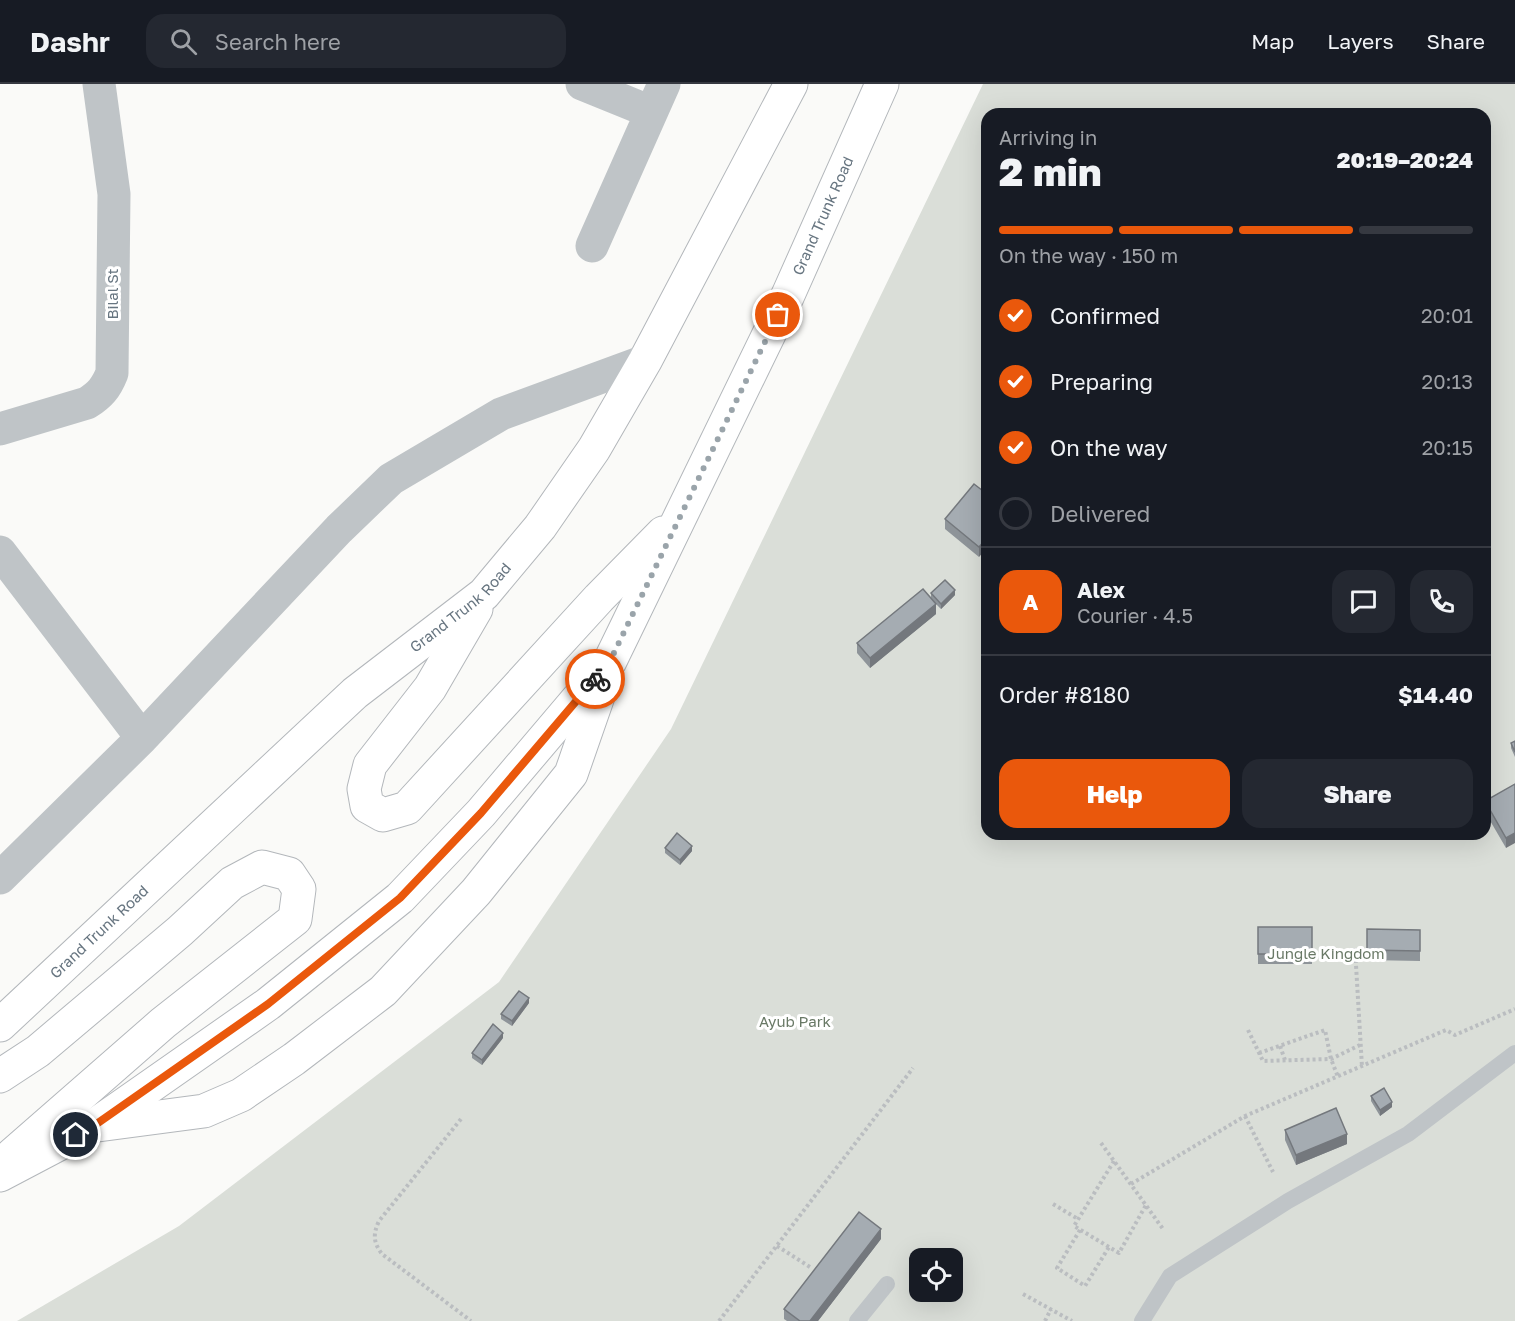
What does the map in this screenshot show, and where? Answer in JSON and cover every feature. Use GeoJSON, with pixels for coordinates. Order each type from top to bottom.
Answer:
{"type":"FeatureCollection","features":[{"type":"Feature","properties":{"kind":"highway","name":"Grand Trunk Road"},"geometry":{"type":"LineString","coordinates":[[0,1025],[355,693],[484,594],[540,527],[594,448],[645,361],[791,84]]}},
{"type":"Feature","properties":{"kind":"highway","name":"Grand Trunk Road"},"geometry":{"type":"LineString","coordinates":[[0,1175],[95,1125],[268,1004],[400,898],[481,813],[610,661],[788,295],[882,84]]}},
{"type":"Feature","properties":{"kind":"highway"},"geometry":{"type":"LineString","coordinates":[[484,594],[430,688],[370,765],[364,789],[367,806],[383,815],[407,808],[599,598],[682,515]]}},
{"type":"Feature","properties":{"kind":"highway"},"geometry":{"type":"LineString","coordinates":[[95,1125],[204,1111],[241,1095],[294,1059],[383,991],[476,892],[571,774],[610,661]]}},
{"type":"Feature","properties":{"kind":"highway"},"geometry":{"type":"LineString","coordinates":[[0,1076],[38,1050],[232,883],[262,867],[289,874],[299,889],[295,919],[163,1023],[0,1165]]}},
{"type":"Feature","properties":{"kind":"street","name":"Bilal St"},"geometry":{"type":"LineString","coordinates":[[0,429],[87,403],[99,396],[107,386],[112,373],[114,194],[99,84]]}},
{"type":"Feature","properties":{"kind":"street"},"geometry":{"type":"LineString","coordinates":[[582,84],[658,98],[592,246]]}},
{"type":"Feature","properties":{"kind":"street"},"geometry":{"type":"LineString","coordinates":[[0,878],[142,738],[339,529],[391,479],[501,414],[645,361]]}},
{"type":"Feature","properties":{"kind":"street"},"geometry":{"type":"LineString","coordinates":[[0,552],[142,738]]}},
{"type":"Feature","properties":{"kind":"lane"},"geometry":{"type":"LineString","coordinates":[[1142,1321],[1170,1276],[1288,1201],[1408,1134],[1515,1053]]}},
{"type":"Feature","properties":{"kind":"lane"},"geometry":{"type":"LineString","coordinates":[[857,1321],[887,1284]]}},
{"type":"Feature","properties":{"kind":"path"},"geometry":{"type":"LineString","coordinates":[[1356,948],[1362,1066]]}},
{"type":"Feature","properties":{"kind":"path"},"geometry":{"type":"LineString","coordinates":[[1131,1184],[1245,1116],[1446,1030],[1455,1035],[1515,1009]]}},
{"type":"Feature","properties":{"kind":"path"},"geometry":{"type":"LineString","coordinates":[[1248,1030],[1263,1061],[1331,1059],[1360,1045]]}},
{"type":"Feature","properties":{"kind":"path"},"geometry":{"type":"LineString","coordinates":[[1259,1053],[1325,1030],[1331,1059],[1338,1077]]}},
{"type":"Feature","properties":{"kind":"path"},"geometry":{"type":"LineString","coordinates":[[1280,1046],[1285,1060]]}},
{"type":"Feature","properties":{"kind":"path"},"geometry":{"type":"LineString","coordinates":[[719,1321],[913,1068]]}},
{"type":"Feature","properties":{"kind":"path"},"geometry":{"type":"LineString","coordinates":[[1245,1116],[1273,1172]]}},
{"type":"Feature","properties":{"kind":"path"},"geometry":{"type":"LineString","coordinates":[[461,1119],[379,1221],[374,1231],[374,1239],[376,1248],[382,1254],[471,1321]]}},
{"type":"Feature","properties":{"kind":"path"},"geometry":{"type":"LineString","coordinates":[[1101,1143],[1163,1229]]}},
{"type":"Feature","properties":{"kind":"path"},"geometry":{"type":"LineString","coordinates":[[1114,1161],[1074,1226],[1119,1253],[1146,1205]]}},
{"type":"Feature","properties":{"kind":"path"},"geometry":{"type":"LineString","coordinates":[[1053,1204],[1078,1218]]}},
{"type":"Feature","properties":{"kind":"path"},"geometry":{"type":"LineString","coordinates":[[1080,1230],[1057,1268],[1085,1286],[1109,1247]]}},
{"type":"Feature","properties":{"kind":"path"},"geometry":{"type":"LineString","coordinates":[[777,1246],[810,1267]]}},
{"type":"Feature","properties":{"kind":"path"},"geometry":{"type":"LineString","coordinates":[[1023,1294],[1072,1321]]}},
{"type":"Feature","properties":{"kind":"path"},"geometry":{"type":"LineString","coordinates":[[1045,1321],[1051,1309]]}},
{"type":"Feature","properties":{"kind":"green space","name":"Ayub Park"},"geometry":{"type":"Polygon","coordinates":[[[983,84],[1515,84],[1515,1321],[17,1321],[179,1226],[499,982],[671,729],[983,84]]]}},
{"type":"Feature","properties":{"kind":"building"},"geometry":{"type":"Polygon","coordinates":[[[974,484],[981,489],[981,545],[979,547],[945,519],[974,484]]]}},
{"type":"Feature","properties":{"kind":"building"},"geometry":{"type":"Polygon","coordinates":[[[945,580],[955,590],[941,604],[931,593],[945,580]]]}},
{"type":"Feature","properties":{"kind":"building"},"geometry":{"type":"Polygon","coordinates":[[[923,589],[936,604],[870,658],[857,643],[923,589]]]}},
{"type":"Feature","properties":{"kind":"building"},"geometry":{"type":"Polygon","coordinates":[[[1515,784],[1515,833],[1506,838],[1491,812],[1491,798],[1515,784]]]}},
{"type":"Feature","properties":{"kind":"building"},"geometry":{"type":"Polygon","coordinates":[[[677,833],[692,846],[680,860],[665,848],[677,833]]]}},
{"type":"Feature","properties":{"kind":"building"},"geometry":{"type":"Polygon","coordinates":[[[1258,927],[1312,927],[1312,954],[1258,954],[1258,927]]]}},
{"type":"Feature","properties":{"kind":"building"},"geometry":{"type":"Polygon","coordinates":[[[1367,929],[1420,930],[1420,951],[1367,950],[1367,929]]]}},
{"type":"Feature","properties":{"kind":"building"},"geometry":{"type":"Polygon","coordinates":[[[519,991],[529,998],[512,1021],[501,1014],[519,991]]]}},
{"type":"Feature","properties":{"kind":"building"},"geometry":{"type":"Polygon","coordinates":[[[493,1024],[503,1033],[482,1060],[472,1053],[493,1024]]]}},
{"type":"Feature","properties":{"kind":"building"},"geometry":{"type":"Polygon","coordinates":[[[1384,1088],[1392,1102],[1380,1110],[1371,1096],[1384,1088]]]}},
{"type":"Feature","properties":{"kind":"building"},"geometry":{"type":"Polygon","coordinates":[[[1336,1108],[1347,1134],[1296,1155],[1285,1130],[1336,1108]]]}},
{"type":"Feature","properties":{"kind":"building"},"geometry":{"type":"Polygon","coordinates":[[[859,1212],[881,1229],[810,1321],[800,1321],[784,1309],[859,1212]]]}},
{"type":"Feature","properties":{"kind":"way so far"},"geometry":{"type":"LineString","coordinates":[[595,679],[610,661],[778,315]]}},
{"type":"Feature","properties":{"kind":"route"},"geometry":{"type":"LineString","coordinates":[[76,1135],[95,1125],[268,1004],[400,898],[481,813],[595,679]]}},
{"type":"Feature","properties":{"kind":"park label","name":"Jungle Kingdom"},"geometry":{"type":"Point","coordinates":[1326,954]}}]}
